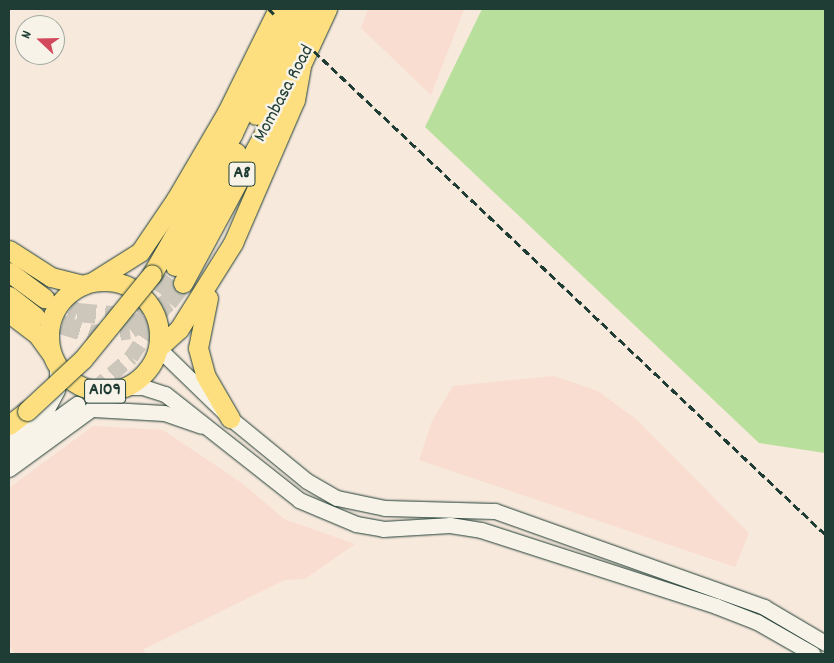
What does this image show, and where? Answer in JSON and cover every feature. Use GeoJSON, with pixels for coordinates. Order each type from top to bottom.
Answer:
{"type":"FeatureCollection","features":[{"type":"Feature","properties":{"kind":"highway"},"geometry":{"type":"LineString","coordinates":[[55,360],[50,329],[54,313],[66,296],[140,252],[176,200],[227,112],[278,9]]}},
{"type":"Feature","properties":{"kind":"highway"},"geometry":{"type":"LineString","coordinates":[[9,425],[78,364],[152,274],[233,133],[292,9]]}},
{"type":"Feature","properties":{"kind":"highway","name":"Mombasa Road"},"geometry":{"type":"LineString","coordinates":[[310,9],[179,274],[301,64],[326,9]]}},
{"type":"Feature","properties":{"kind":"highway"},"geometry":{"type":"LineString","coordinates":[[230,418],[205,376],[198,348],[200,323],[215,278],[295,100],[301,64]]}},
{"type":"Feature","properties":{"kind":"highway"},"geometry":{"type":"LineString","coordinates":[[9,250],[51,277],[88,283],[128,286],[143,296],[159,328],[158,348]]}},
{"type":"Feature","properties":{"kind":"highway"},"geometry":{"type":"LineString","coordinates":[[9,272],[44,298]]}},
{"type":"Feature","properties":{"kind":"highway"},"geometry":{"type":"LineString","coordinates":[[158,348],[179,329],[215,278]]}},
{"type":"Feature","properties":{"kind":"highway"},"geometry":{"type":"LineString","coordinates":[[9,296],[35,316]]}},
{"type":"Feature","properties":{"kind":"highway"},"geometry":{"type":"LineString","coordinates":[[9,313],[37,334],[55,360]]}},
{"type":"Feature","properties":{"kind":"highway","name":"A109"},"geometry":{"type":"LineString","coordinates":[[55,360],[89,389],[124,387],[140,378],[158,348]]}},
{"type":"Feature","properties":{"kind":"main road"},"geometry":{"type":"LineString","coordinates":[[158,348],[230,418],[307,482],[337,498],[385,508],[495,511],[764,607],[825,644]]}},
{"type":"Feature","properties":{"kind":"main road"},"geometry":{"type":"LineString","coordinates":[[9,441],[47,409],[57,390],[55,360]]}},
{"type":"Feature","properties":{"kind":"main road"},"geometry":{"type":"LineString","coordinates":[[9,469],[124,387],[165,394],[299,500],[356,524],[383,529],[450,525],[481,530],[716,606],[757,622],[813,654]]}},
{"type":"Feature","properties":{"kind":"main road"},"geometry":{"type":"LineString","coordinates":[[9,454],[77,404]]}},
{"type":"Feature","properties":{"kind":"main road"},"geometry":{"type":"LineString","coordinates":[[93,409],[164,413],[212,430]]}},
{"type":"Feature","properties":{"kind":"shaded area"},"geometry":{"type":"Polygon","coordinates":[[[368,9],[464,9],[431,95],[361,28],[368,9]]]}},
{"type":"Feature","properties":{"kind":"shaded area"},"geometry":{"type":"Polygon","coordinates":[[[554,376],[598,391],[636,419],[749,533],[735,567],[419,460],[432,421],[453,386],[554,376]]]}},
{"type":"Feature","properties":{"kind":"shaded area"},"geometry":{"type":"Polygon","coordinates":[[[93,426],[163,430],[242,483],[284,519],[355,544],[305,579],[285,580],[144,649],[145,654],[15,654],[9,645],[9,488],[93,426]]]}},
{"type":"Feature","properties":{"kind":"green space"},"geometry":{"type":"Polygon","coordinates":[[[482,9],[825,9],[825,453],[759,443],[425,127],[482,9]]]}},
{"type":"Feature","properties":{"kind":"tunnel"},"geometry":{"type":"LineString","coordinates":[[44,298],[77,312],[114,315],[135,308],[158,292],[175,266]]}},
{"type":"Feature","properties":{"kind":"tunnel"},"geometry":{"type":"LineString","coordinates":[[35,316],[92,334],[130,329],[168,302],[183,283]]}},
{"type":"Feature","properties":{"kind":"tunnel"},"geometry":{"type":"LineString","coordinates":[[77,404],[131,357],[168,302]]}},
{"type":"Feature","properties":{"kind":"railway"},"geometry":{"type":"LineString","coordinates":[[269,9],[274,14]]}},
{"type":"Feature","properties":{"kind":"railway"},"geometry":{"type":"LineString","coordinates":[[314,51],[825,534]]}}]}
